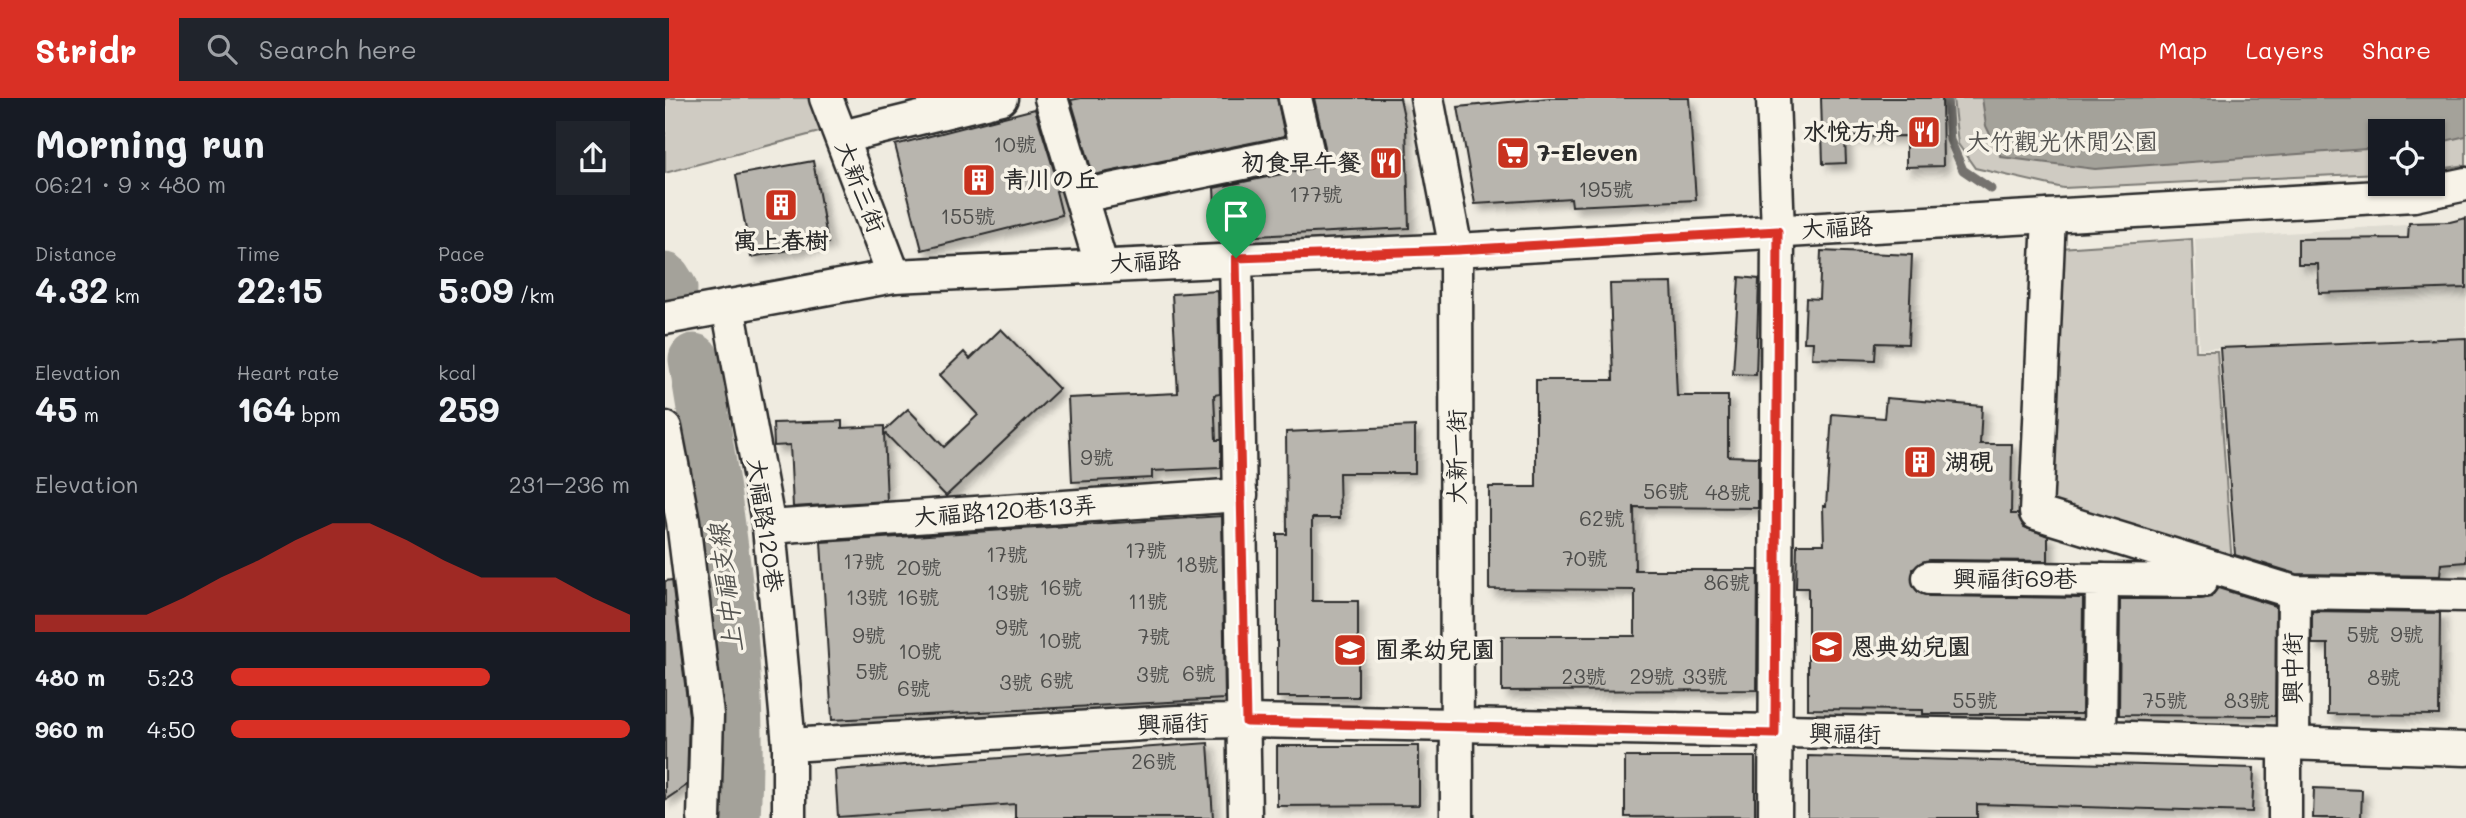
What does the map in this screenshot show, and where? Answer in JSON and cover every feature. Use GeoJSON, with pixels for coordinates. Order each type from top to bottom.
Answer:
{"type":"FeatureCollection","features":[{"type":"Feature","properties":{"kind":"street","name":"大新三街"},"geometry":{"type":"LineString","coordinates":[[826,98],[894,276]]}},
{"type":"Feature","properties":{"kind":"street"},"geometry":{"type":"LineString","coordinates":[[842,138],[1001,98]]}},
{"type":"Feature","properties":{"kind":"street"},"geometry":{"type":"LineString","coordinates":[[1051,98],[1101,264]]}},
{"type":"Feature","properties":{"kind":"street"},"geometry":{"type":"LineString","coordinates":[[1081,196],[1307,150],[1295,98]]}},
{"type":"Feature","properties":{"kind":"street","name":"大新一街"},"geometry":{"type":"LineString","coordinates":[[1427,98],[1457,250],[1457,818]]}},
{"type":"Feature","properties":{"kind":"street"},"geometry":{"type":"LineString","coordinates":[[1773,98],[1778,231],[1775,818]]}},
{"type":"Feature","properties":{"kind":"street","name":"大福路"},"geometry":{"type":"LineString","coordinates":[[665,318],[894,276],[1101,264],[1457,250],[2414,195],[2466,184]]}},
{"type":"Feature","properties":{"kind":"street"},"geometry":{"type":"LineString","coordinates":[[2049,216],[2036,513],[2294,592],[2466,594]]}},
{"type":"Feature","properties":{"kind":"street"},"geometry":{"type":"LineString","coordinates":[[1236,258],[1246,722],[1245,818]]}},
{"type":"Feature","properties":{"kind":"street","name":"大福路120巷"},"geometry":{"type":"LineString","coordinates":[[729,306],[769,527],[789,745]]}},
{"type":"Feature","properties":{"kind":"street"},"geometry":{"type":"LineString","coordinates":[[665,428],[683,522],[707,715],[704,818]]}},
{"type":"Feature","properties":{"kind":"street","name":"大福路120巷13弄"},"geometry":{"type":"LineString","coordinates":[[769,527],[1241,495]]}},
{"type":"Feature","properties":{"kind":"street","name":"興福街69巷"},"geometry":{"type":"LineString","coordinates":[[1929,578],[2201,581]]}},
{"type":"Feature","properties":{"kind":"street","name":"興福街69巷"},"geometry":{"type":"LineString","coordinates":[[2100,737],[2102,580]]}},
{"type":"Feature","properties":{"kind":"street","name":"興中街"},"geometry":{"type":"LineString","coordinates":[[2285,818],[2294,592]]}},
{"type":"Feature","properties":{"kind":"street","name":"興福街"},"geometry":{"type":"LineString","coordinates":[[789,745],[1177,722],[1246,722],[1775,734],[2100,737],[2466,749]]}},
{"type":"Feature","properties":{"kind":"street"},"geometry":{"type":"LineString","coordinates":[[787,817],[789,745]]}},
{"type":"Feature","properties":{"kind":"shaded area","name":"大竹觀光休閒公園"},"geometry":{"type":"Polygon","coordinates":[[[1982,98],[2466,98],[2466,136],[2445,141],[2445,119],[2368,119],[2368,149],[2095,169],[2001,157],[1986,126],[1982,98]]]}},
{"type":"Feature","properties":{"kind":"shaded area"},"geometry":{"type":"Polygon","coordinates":[[[2466,218],[2466,582],[2304,577],[2235,561],[2220,348],[2199,349],[2195,239],[2450,222],[2466,218]]]}},
{"type":"Feature","properties":{"kind":"green space"},"geometry":{"type":"Polygon","coordinates":[[[665,98],[810,98],[823,131],[665,173],[665,98]]]}},
{"type":"Feature","properties":{"kind":"green space","name":"大竹觀光休閒公園"},"geometry":{"type":"Polygon","coordinates":[[[1953,98],[2466,98],[2466,165],[2445,168],[2445,119],[2368,119],[2368,174],[2063,188],[1975,168],[1958,144],[1953,98]]]}},
{"type":"Feature","properties":{"kind":"green space"},"geometry":{"type":"Polygon","coordinates":[[[2192,239],[2196,351],[2217,351],[2232,565],[2046,503],[2060,248],[2192,239]]]}},
{"type":"Feature","properties":{"kind":"building"},"geometry":{"type":"Polygon","coordinates":[[[1277,98],[1285,136],[1093,175],[1071,100],[1277,98]]]}},
{"type":"Feature","properties":{"kind":"building"},"geometry":{"type":"Polygon","coordinates":[[[1314,98],[1400,98],[1406,126],[1409,228],[1217,238],[1214,188],[1311,168],[1320,163],[1325,147],[1314,98]]]}},
{"type":"Feature","properties":{"kind":"building"},"geometry":{"type":"Polygon","coordinates":[[[1549,98],[1689,98],[1696,200],[1572,206],[1571,198],[1475,204],[1458,107],[1549,98]]]}},
{"type":"Feature","properties":{"kind":"building"},"geometry":{"type":"Polygon","coordinates":[[[1821,98],[1942,98],[1943,166],[1906,167],[1906,136],[1845,137],[1846,163],[1823,164],[1821,98]]]}},
{"type":"Feature","properties":{"kind":"building","name":"青川の丘"},"geometry":{"type":"Polygon","coordinates":[[[1035,109],[1060,190],[1056,191],[1062,215],[922,250],[895,145],[1035,109]]]}},
{"type":"Feature","properties":{"kind":"building","name":"寓上春樹"},"geometry":{"type":"Polygon","coordinates":[[[813,161],[828,243],[751,257],[736,175],[813,161]]]}},
{"type":"Feature","properties":{"kind":"building"},"geometry":{"type":"Polygon","coordinates":[[[2466,218],[2466,288],[2319,293],[2318,264],[2298,264],[2298,239],[2408,238],[2409,223],[2450,222],[2466,218]]]}},
{"type":"Feature","properties":{"kind":"building"},"geometry":{"type":"Polygon","coordinates":[[[1821,251],[1912,255],[1908,344],[1876,343],[1875,360],[1812,358],[1813,342],[1804,342],[1806,298],[1819,299],[1821,251]]]}},
{"type":"Feature","properties":{"kind":"building"},"geometry":{"type":"Polygon","coordinates":[[[1739,277],[1759,279],[1756,375],[1733,374],[1739,277]]]}},
{"type":"Feature","properties":{"kind":"building"},"geometry":{"type":"Polygon","coordinates":[[[1672,283],[1677,396],[1728,396],[1728,456],[1758,457],[1758,508],[1634,507],[1635,570],[1758,570],[1757,690],[1502,691],[1502,636],[1635,636],[1635,590],[1489,589],[1489,487],[1536,487],[1536,380],[1613,380],[1610,284],[1672,283]]]}},
{"type":"Feature","properties":{"kind":"building"},"geometry":{"type":"Polygon","coordinates":[[[1218,291],[1220,394],[1214,395],[1216,440],[1221,440],[1221,468],[1152,471],[1152,478],[1072,482],[1068,398],[1178,393],[1172,294],[1218,291]]]}},
{"type":"Feature","properties":{"kind":"building"},"geometry":{"type":"Polygon","coordinates":[[[1001,329],[1059,389],[946,496],[884,432],[887,501],[793,507],[790,445],[774,446],[773,423],[842,421],[842,428],[884,426],[884,431],[908,409],[944,447],[978,415],[940,375],[964,352],[970,359],[1001,329]]]}},
{"type":"Feature","properties":{"kind":"building"},"geometry":{"type":"Polygon","coordinates":[[[2466,338],[2466,562],[2441,564],[2440,576],[2297,574],[2235,555],[2220,348],[2466,338]]]}},
{"type":"Feature","properties":{"kind":"building"},"geometry":{"type":"Polygon","coordinates":[[[1886,398],[1982,406],[1980,444],[2012,444],[2011,514],[2018,514],[2024,527],[2048,536],[2048,561],[1929,560],[1913,569],[1913,586],[1919,593],[1929,596],[2083,598],[2082,714],[1923,714],[1923,710],[1808,709],[1808,588],[1796,588],[1797,544],[1824,544],[1823,506],[1826,506],[1832,414],[1884,418],[1886,398]]]}},
{"type":"Feature","properties":{"kind":"building"},"geometry":{"type":"Polygon","coordinates":[[[1415,426],[1415,473],[1339,473],[1340,518],[1312,518],[1312,601],[1358,601],[1358,697],[1277,697],[1277,534],[1287,534],[1286,432],[1415,426]]]}},
{"type":"Feature","properties":{"kind":"building"},"geometry":{"type":"Polygon","coordinates":[[[1222,516],[1225,699],[832,720],[821,542],[1222,516]]]}},
{"type":"Feature","properties":{"kind":"building"},"geometry":{"type":"Polygon","coordinates":[[[672,580],[689,716],[687,785],[665,800],[665,581],[672,580]]]}},
{"type":"Feature","properties":{"kind":"building"},"geometry":{"type":"Polygon","coordinates":[[[2218,588],[2276,606],[2275,716],[2119,715],[2120,599],[2201,599],[2211,597],[2218,588]]]}},
{"type":"Feature","properties":{"kind":"building"},"geometry":{"type":"Polygon","coordinates":[[[2312,611],[2440,613],[2439,715],[2328,714],[2328,644],[2312,644],[2312,611]]]}},
{"type":"Feature","properties":{"kind":"building"},"geometry":{"type":"Polygon","coordinates":[[[1208,743],[1213,818],[1015,818],[1015,804],[838,817],[835,770],[1208,743]]]}},
{"type":"Feature","properties":{"kind":"building"},"geometry":{"type":"Polygon","coordinates":[[[1277,746],[1419,746],[1419,805],[1277,806],[1277,746]]]}},
{"type":"Feature","properties":{"kind":"building"},"geometry":{"type":"Polygon","coordinates":[[[1808,756],[2254,768],[2252,812],[1977,804],[1977,818],[1808,818],[1808,756]]]}},
{"type":"Feature","properties":{"kind":"building"},"geometry":{"type":"Polygon","coordinates":[[[1625,757],[1755,757],[1755,816],[1625,817],[1625,757]]]}},
{"type":"Feature","properties":{"kind":"building"},"geometry":{"type":"Polygon","coordinates":[[[2314,788],[2362,790],[2361,818],[2313,818],[2314,788]]]}},
{"type":"Feature","properties":{"kind":"waterway"},"geometry":{"type":"LineString","coordinates":[[1947,98],[1950,140],[1963,170],[1991,189]]}},
{"type":"Feature","properties":{"kind":"waterway"},"geometry":{"type":"LineString","coordinates":[[665,278],[672,289]]}},
{"type":"Feature","properties":{"kind":"waterway","name":"上中福支線"},"geometry":{"type":"LineString","coordinates":[[694,359],[728,588],[736,703],[735,818]]}},
{"type":"Feature","properties":{"kind":"place","name":"水悅方舟"},"geometry":{"type":"Point","coordinates":[1924,132]}},
{"type":"Feature","properties":{"kind":"place","name":"7-Eleven"},"geometry":{"type":"Point","coordinates":[1513,153]}},
{"type":"Feature","properties":{"kind":"place","name":"初食早午餐"},"geometry":{"type":"Point","coordinates":[1386,163]}},
{"type":"Feature","properties":{"kind":"place","name":"青川の丘"},"geometry":{"type":"Point","coordinates":[979,180]}},
{"type":"Feature","properties":{"kind":"place","name":"寓上春樹"},"geometry":{"type":"Point","coordinates":[781,205]}},
{"type":"Feature","properties":{"kind":"place","name":"湖硯"},"geometry":{"type":"Point","coordinates":[1920,462]}},
{"type":"Feature","properties":{"kind":"place","name":"恩典幼兒園"},"geometry":{"type":"Point","coordinates":[1827,647]}},
{"type":"Feature","properties":{"kind":"place","name":"囿柔幼兒園"},"geometry":{"type":"Point","coordinates":[1350,650]}},
{"type":"Feature","properties":{"kind":"route"},"geometry":{"type":"LineString","coordinates":[[1778,231],[1775,734],[1246,722],[1236,258],[1457,250],[1778,231]]}}]}
